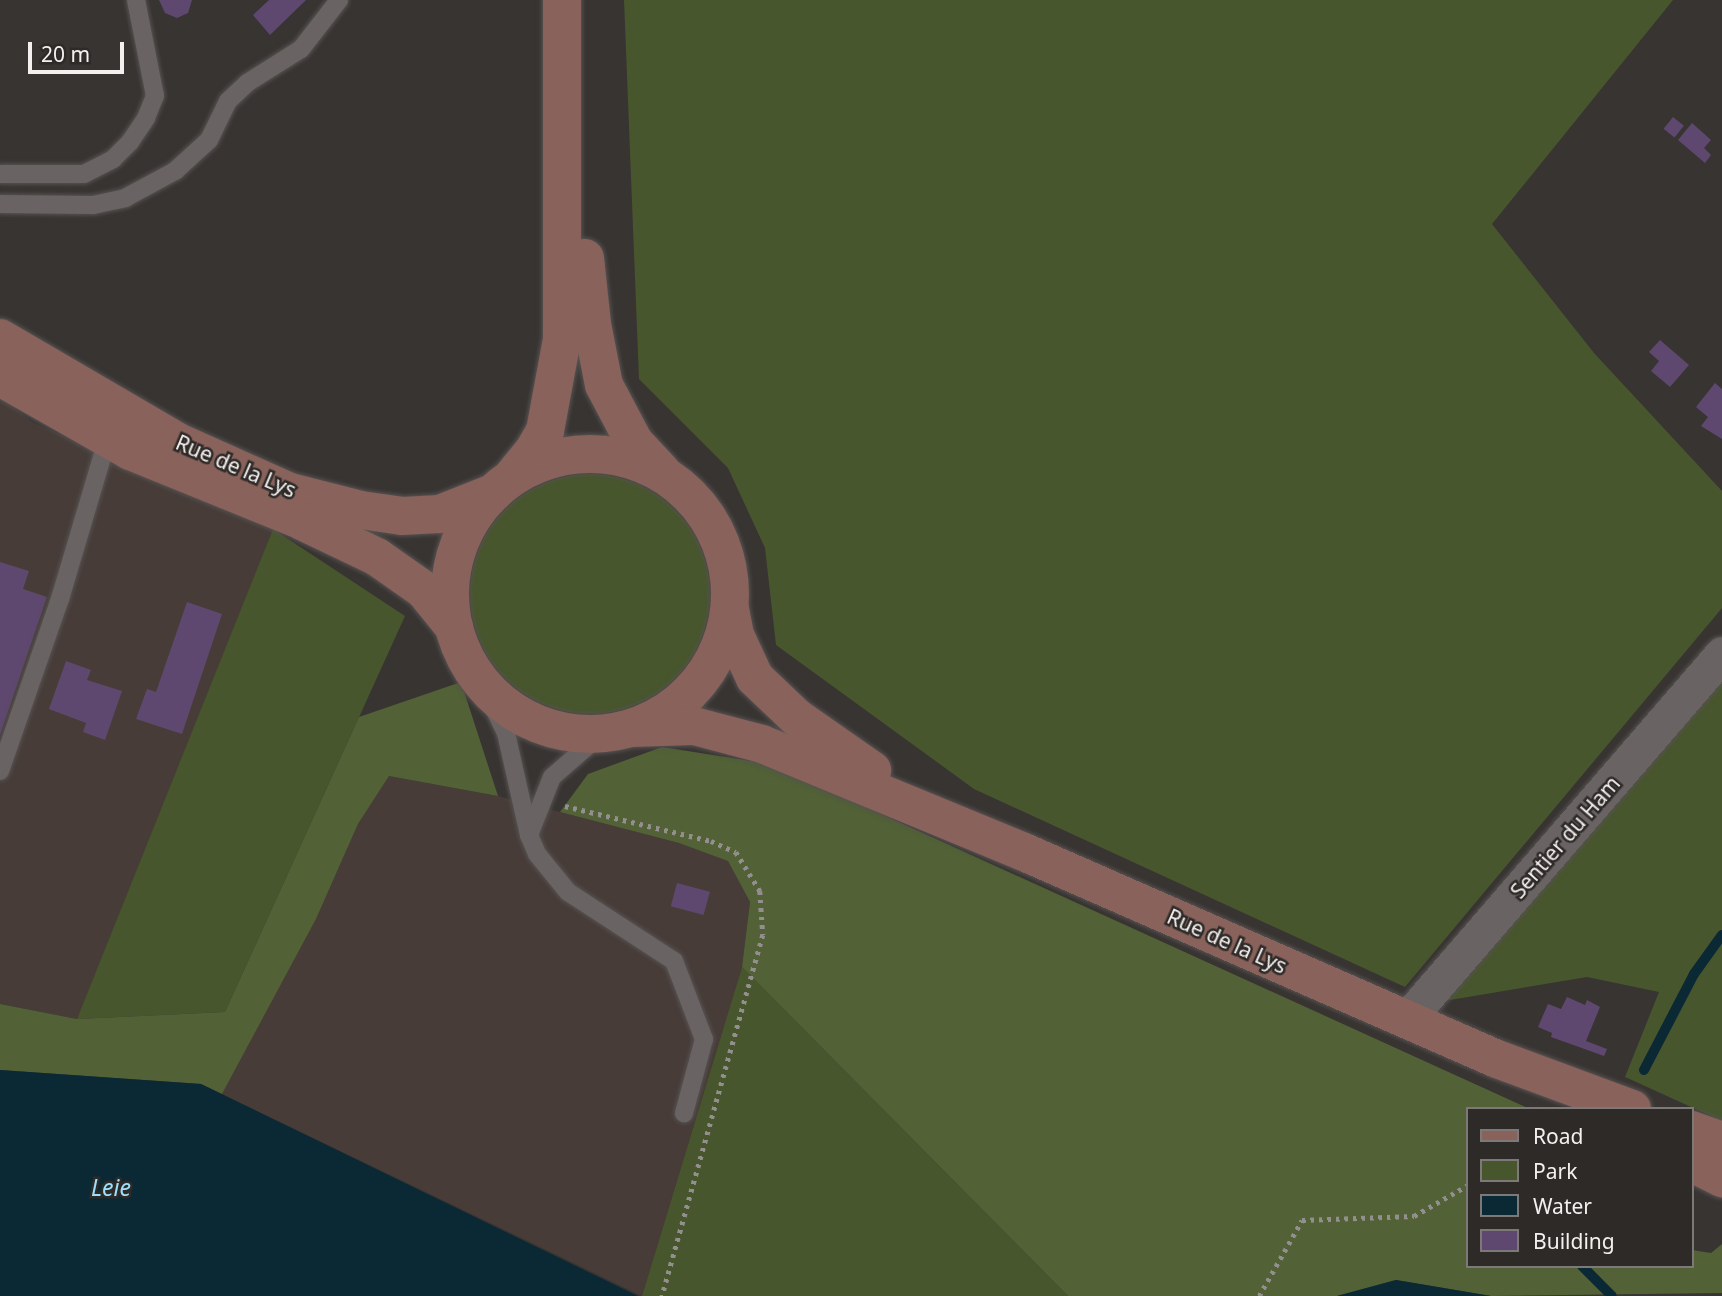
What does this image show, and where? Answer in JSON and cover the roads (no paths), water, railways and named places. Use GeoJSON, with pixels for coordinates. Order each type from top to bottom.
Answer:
{"type":"FeatureCollection","features":[{"type":"Feature","properties":{"kind":"main road"},"geometry":{"type":"LineString","coordinates":[[454,627],[450,586],[459,545],[479,509],[534,450],[545,431],[557,373],[564,299],[562,0]]}},
{"type":"Feature","properties":{"kind":"main road"},"geometry":{"type":"LineString","coordinates":[[564,96],[592,324],[604,385],[634,442],[699,506],[720,542],[729,584],[730,605],[720,646],[699,682],[669,710],[622,730]]}},
{"type":"Feature","properties":{"kind":"main road","name":"Rue de la Lys"},"geometry":{"type":"LineString","coordinates":[[0,338],[176,441],[290,492],[361,510],[402,516],[440,514],[501,487],[546,461],[588,454],[630,460],[668,478]]}},
{"type":"Feature","properties":{"kind":"main road","name":"Rue de la Lys"},"geometry":{"type":"LineString","coordinates":[[0,377],[107,440],[180,473],[302,521],[377,557],[424,590],[454,627],[460,647],[482,683],[496,698],[530,721],[570,733],[694,726],[730,733],[800,758],[957,824],[1497,1059],[1627,1107]]}},
{"type":"Feature","properties":{"kind":"main road","name":"Rue de la Lys"},"geometry":{"type":"LineString","coordinates":[[730,605],[743,657],[755,678],[770,693],[833,745],[957,824]]}},
{"type":"Feature","properties":{"kind":"main road","name":"Rue de la Lys"},"geometry":{"type":"LineString","coordinates":[[1497,1059],[1583,1107]]}},
{"type":"Feature","properties":{"kind":"main road"},"geometry":{"type":"LineString","coordinates":[[1694,1131],[1722,1140]]}},
{"type":"Feature","properties":{"kind":"main road"},"geometry":{"type":"LineString","coordinates":[[1694,1164],[1722,1178]]}},
{"type":"Feature","properties":{"kind":"street","name":"Sentier du Ham"},"geometry":{"type":"LineString","coordinates":[[1407,1019],[1722,654]]}},
{"type":"Feature","properties":{"kind":"lane"},"geometry":{"type":"LineString","coordinates":[[0,174],[13,172],[63,176],[83,173],[113,159],[130,142],[146,118],[155,96],[136,0]]}},
{"type":"Feature","properties":{"kind":"lane"},"geometry":{"type":"LineString","coordinates":[[0,204],[93,205],[125,198],[175,171],[209,140],[228,100],[247,83],[301,49],[339,0]]}},
{"type":"Feature","properties":{"kind":"lane"},"geometry":{"type":"LineString","coordinates":[[0,771],[60,599],[107,440]]}},
{"type":"Feature","properties":{"kind":"lane"},"geometry":{"type":"LineString","coordinates":[[482,683],[506,733],[529,835],[537,854],[568,892],[674,961],[704,1039],[684,1114]]}},
{"type":"Feature","properties":{"kind":"lane"},"geometry":{"type":"LineString","coordinates":[[529,835],[552,777],[590,744],[622,730]]}},
{"type":"Feature","properties":{"kind":"water","name":"Leie"},"geometry":{"type":"Polygon","coordinates":[[[0,1070],[201,1084],[638,1296],[0,1296],[0,1070]]]}},
{"type":"Feature","properties":{"kind":"water"},"geometry":{"type":"Polygon","coordinates":[[[1396,1280],[1491,1296],[1337,1296],[1396,1280]]]}},
{"type":"Feature","properties":{"kind":"waterway"},"geometry":{"type":"LineString","coordinates":[[1644,1070],[1694,974],[1722,935]]}},
{"type":"Feature","properties":{"kind":"waterway"},"geometry":{"type":"LineString","coordinates":[[1584,1268],[1612,1296]]}}]}
